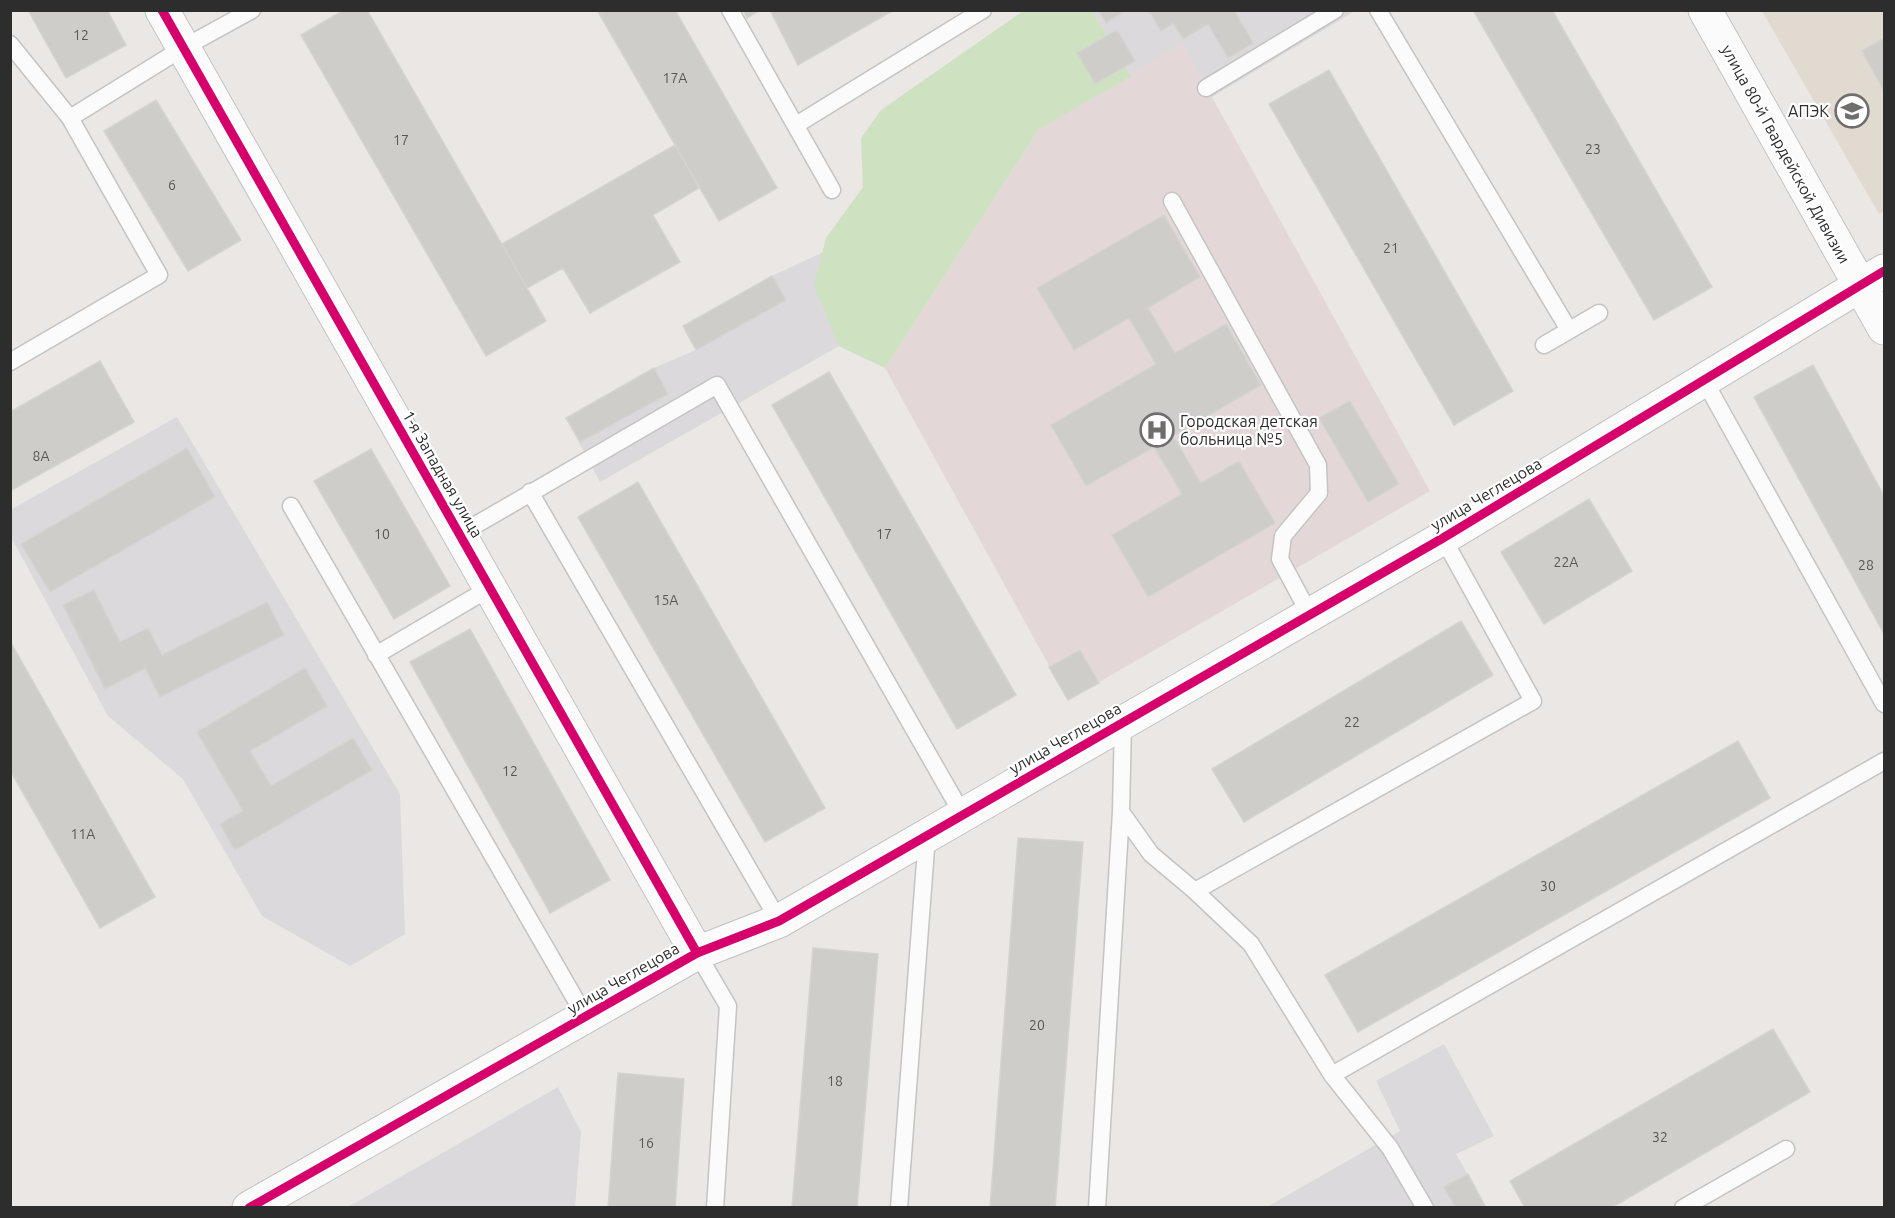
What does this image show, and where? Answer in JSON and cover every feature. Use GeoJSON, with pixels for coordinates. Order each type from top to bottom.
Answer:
{"type":"FeatureCollection","features":[{"type":"Feature","properties":{"kind":"street","name":"1-я Западная улица"},"geometry":{"type":"LineString","coordinates":[[162,10],[697,953]]}},
{"type":"Feature","properties":{"kind":"street","name":"улица 80-й Гвардейской Дивизии"},"geometry":{"type":"LineString","coordinates":[[1705,10],[1872,278],[1884,328]]}},
{"type":"Feature","properties":{"kind":"street","name":"улица Чеглецова"},"geometry":{"type":"LineString","coordinates":[[250,1207],[697,953],[779,921],[1443,538],[1872,278]]}},
{"type":"Feature","properties":{"kind":"lane"},"geometry":{"type":"LineString","coordinates":[[70,118],[183,48],[252,10]]}},
{"type":"Feature","properties":{"kind":"lane"},"geometry":{"type":"LineString","coordinates":[[730,10],[831,190]]}},
{"type":"Feature","properties":{"kind":"lane"},"geometry":{"type":"LineString","coordinates":[[796,125],[983,10]]}},
{"type":"Feature","properties":{"kind":"lane"},"geometry":{"type":"LineString","coordinates":[[1206,88],[1335,10]]}},
{"type":"Feature","properties":{"kind":"lane"},"geometry":{"type":"LineString","coordinates":[[1378,10],[1569,330]]}},
{"type":"Feature","properties":{"kind":"lane"},"geometry":{"type":"LineString","coordinates":[[10,44],[70,118],[159,275],[10,362]]}},
{"type":"Feature","properties":{"kind":"lane"},"geometry":{"type":"LineString","coordinates":[[1172,201],[1318,465],[1319,494],[1283,536],[1280,560],[1310,615]]}},
{"type":"Feature","properties":{"kind":"lane"},"geometry":{"type":"LineString","coordinates":[[1544,345],[1599,313]]}},
{"type":"Feature","properties":{"kind":"lane"},"geometry":{"type":"LineString","coordinates":[[1704,380],[1884,704]]}},
{"type":"Feature","properties":{"kind":"lane"},"geometry":{"type":"LineString","coordinates":[[460,534],[717,385],[963,814]]}},
{"type":"Feature","properties":{"kind":"lane"},"geometry":{"type":"LineString","coordinates":[[530,492],[779,921]]}},
{"type":"Feature","properties":{"kind":"lane"},"geometry":{"type":"LineString","coordinates":[[291,506],[585,1016]]}},
{"type":"Feature","properties":{"kind":"lane"},"geometry":{"type":"LineString","coordinates":[[1195,891],[1533,701],[1443,538]]}},
{"type":"Feature","properties":{"kind":"lane"},"geometry":{"type":"LineString","coordinates":[[376,655],[490,588]]}},
{"type":"Feature","properties":{"kind":"lane"},"geometry":{"type":"LineString","coordinates":[[1097,1208],[1121,812],[1123,722]]}},
{"type":"Feature","properties":{"kind":"lane"},"geometry":{"type":"LineString","coordinates":[[1332,1075],[1884,761]]}},
{"type":"Feature","properties":{"kind":"lane"},"geometry":{"type":"LineString","coordinates":[[1121,812],[1150,854],[1195,891],[1251,944],[1332,1075],[1390,1148],[1425,1208]]}},
{"type":"Feature","properties":{"kind":"lane"},"geometry":{"type":"LineString","coordinates":[[899,1208],[927,835]]}},
{"type":"Feature","properties":{"kind":"lane"},"geometry":{"type":"LineString","coordinates":[[697,953],[728,1006],[716,1208]]}},
{"type":"Feature","properties":{"kind":"lane"},"geometry":{"type":"LineString","coordinates":[[1683,1208],[1786,1149]]}},
{"type":"Feature","properties":{"kind":"shaded area"},"geometry":{"type":"Polygon","coordinates":[[[1092,11],[1355,11],[1212,97],[1182,44],[1131,76],[1092,11]]]}},
{"type":"Feature","properties":{"kind":"shaded area","name":"АПЭК"},"geometry":{"type":"Polygon","coordinates":[[[1762,11],[1884,11],[1884,211],[1879,214],[1762,11]]]}},
{"type":"Feature","properties":{"kind":"shaded area","name":"Городская детская больница №5"},"geometry":{"type":"Polygon","coordinates":[[[1182,43],[1430,491],[1068,700],[885,368],[1039,129],[1182,43]]]}},
{"type":"Feature","properties":{"kind":"shaded area"},"geometry":{"type":"Polygon","coordinates":[[[849,240],[885,368],[839,346],[600,482],[566,418],[654,368],[696,350],[683,326],[772,276],[849,240]]]}},
{"type":"Feature","properties":{"kind":"shaded area"},"geometry":{"type":"Polygon","coordinates":[[[177,417],[400,794],[405,934],[350,966],[262,916],[183,779],[108,716],[11,537],[10,510],[177,417]]]}},
{"type":"Feature","properties":{"kind":"shaded area"},"geometry":{"type":"Polygon","coordinates":[[[1444,1044],[1494,1136],[1456,1154],[1486,1207],[1265,1208],[1400,1131],[1376,1081],[1444,1044]]]}},
{"type":"Feature","properties":{"kind":"shaded area"},"geometry":{"type":"Polygon","coordinates":[[[558,1087],[581,1132],[575,1207],[348,1207],[558,1087]]]}},
{"type":"Feature","properties":{"kind":"green space"},"geometry":{"type":"Polygon","coordinates":[[[1023,11],[1092,11],[1131,76],[1039,129],[885,368],[839,346],[814,286],[826,238],[863,187],[861,138],[881,110],[1023,11]]]}},
{"type":"Feature","properties":{"kind":"building"},"geometry":{"type":"Polygon","coordinates":[[[28,10],[107,10],[126,45],[66,78],[28,10]]]}},
{"type":"Feature","properties":{"kind":"building"},"geometry":{"type":"Polygon","coordinates":[[[344,10],[367,10],[546,321],[486,356],[301,35],[344,10]]]}},
{"type":"Feature","properties":{"kind":"building"},"geometry":{"type":"Polygon","coordinates":[[[597,10],[675,10],[777,188],[719,221],[597,10]]]}},
{"type":"Feature","properties":{"kind":"building"},"geometry":{"type":"Polygon","coordinates":[[[743,10],[760,10],[747,18],[743,10]]]}},
{"type":"Feature","properties":{"kind":"building"},"geometry":{"type":"Polygon","coordinates":[[[770,10],[894,10],[798,65],[770,10]]]}},
{"type":"Feature","properties":{"kind":"building"},"geometry":{"type":"Polygon","coordinates":[[[1098,10],[1126,10],[1106,23],[1098,10]]]}},
{"type":"Feature","properties":{"kind":"building"},"geometry":{"type":"Polygon","coordinates":[[[1148,10],[1234,10],[1253,43],[1228,58],[1208,24],[1183,39],[1173,23],[1161,31],[1148,10]]]}},
{"type":"Feature","properties":{"kind":"building"},"geometry":{"type":"Polygon","coordinates":[[[1473,10],[1552,10],[1712,287],[1654,320],[1473,10]]]}},
{"type":"Feature","properties":{"kind":"building"},"geometry":{"type":"Polygon","coordinates":[[[1117,30],[1135,61],[1095,84],[1077,53],[1117,30]]]}},
{"type":"Feature","properties":{"kind":"building"},"geometry":{"type":"Polygon","coordinates":[[[1884,38],[1884,91],[1862,51],[1884,38]]]}},
{"type":"Feature","properties":{"kind":"building"},"geometry":{"type":"Polygon","coordinates":[[[1329,70],[1513,391],[1454,425],[1269,104],[1329,70]]]}},
{"type":"Feature","properties":{"kind":"building"},"geometry":{"type":"Polygon","coordinates":[[[156,100],[241,240],[188,271],[104,131],[156,100]]]}},
{"type":"Feature","properties":{"kind":"building"},"geometry":{"type":"Polygon","coordinates":[[[675,145],[699,188],[653,215],[680,262],[590,313],[563,268],[527,288],[502,244],[675,145]]]}},
{"type":"Feature","properties":{"kind":"building"},"geometry":{"type":"Polygon","coordinates":[[[1164,215],[1200,277],[1148,308],[1175,353],[1226,324],[1261,385],[1173,436],[1201,483],[1239,461],[1275,523],[1148,597],[1112,535],[1182,494],[1154,447],[1086,486],[1051,425],[1156,364],[1129,318],[1074,350],[1037,288],[1164,215]]]}},
{"type":"Feature","properties":{"kind":"building"},"geometry":{"type":"Polygon","coordinates":[[[772,276],[786,300],[696,350],[683,326],[772,276]]]}},
{"type":"Feature","properties":{"kind":"building"},"geometry":{"type":"Polygon","coordinates":[[[100,361],[134,422],[10,491],[10,412],[100,361]]]}},
{"type":"Feature","properties":{"kind":"building"},"geometry":{"type":"Polygon","coordinates":[[[1813,365],[1884,496],[1884,634],[1754,397],[1813,365]]]}},
{"type":"Feature","properties":{"kind":"building"},"geometry":{"type":"Polygon","coordinates":[[[654,368],[668,394],[580,442],[566,418],[654,368]]]}},
{"type":"Feature","properties":{"kind":"building"},"geometry":{"type":"Polygon","coordinates":[[[829,372],[1016,695],[957,729],[772,405],[829,372]]]}},
{"type":"Feature","properties":{"kind":"building"},"geometry":{"type":"Polygon","coordinates":[[[1350,401],[1399,484],[1368,502],[1319,418],[1350,401]]]}},
{"type":"Feature","properties":{"kind":"building"},"geometry":{"type":"Polygon","coordinates":[[[187,448],[215,497],[50,592],[21,544],[187,448]]]}},
{"type":"Feature","properties":{"kind":"building"},"geometry":{"type":"Polygon","coordinates":[[[371,449],[450,586],[394,619],[314,481],[371,449]]]}},
{"type":"Feature","properties":{"kind":"building"},"geometry":{"type":"Polygon","coordinates":[[[638,482],[825,808],[765,842],[578,517],[638,482]]]}},
{"type":"Feature","properties":{"kind":"building"},"geometry":{"type":"Polygon","coordinates":[[[1589,499],[1632,571],[1544,624],[1501,552],[1589,499]]]}},
{"type":"Feature","properties":{"kind":"building"},"geometry":{"type":"Polygon","coordinates":[[[94,590],[120,642],[148,628],[162,655],[267,602],[284,635],[160,697],[145,668],[105,689],[63,605],[94,590]]]}},
{"type":"Feature","properties":{"kind":"building"},"geometry":{"type":"Polygon","coordinates":[[[1461,621],[1493,675],[1244,822],[1212,769],[1461,621]]]}},
{"type":"Feature","properties":{"kind":"building"},"geometry":{"type":"Polygon","coordinates":[[[470,629],[610,880],[550,913],[410,662],[470,629]]]}},
{"type":"Feature","properties":{"kind":"building"},"geometry":{"type":"Polygon","coordinates":[[[10,641],[155,897],[100,928],[10,770],[10,641]]]}},
{"type":"Feature","properties":{"kind":"building"},"geometry":{"type":"Polygon","coordinates":[[[1080,650],[1099,683],[1068,700],[1049,667],[1080,650]]]}},
{"type":"Feature","properties":{"kind":"building"},"geometry":{"type":"Polygon","coordinates":[[[305,668],[327,706],[250,751],[271,786],[353,738],[372,770],[235,850],[220,824],[243,811],[197,732],[305,668]]]}},
{"type":"Feature","properties":{"kind":"building"},"geometry":{"type":"Polygon","coordinates":[[[1738,741],[1770,798],[1358,1032],[1325,975],[1738,741]]]}},
{"type":"Feature","properties":{"kind":"building"},"geometry":{"type":"Polygon","coordinates":[[[1018,838],[1083,842],[1055,1208],[990,1208],[1018,838]]]}},
{"type":"Feature","properties":{"kind":"building"},"geometry":{"type":"Polygon","coordinates":[[[813,948],[878,954],[857,1208],[792,1208],[813,948]]]}},
{"type":"Feature","properties":{"kind":"building"},"geometry":{"type":"Polygon","coordinates":[[[1773,1029],[1810,1092],[1611,1208],[1525,1208],[1510,1181],[1773,1029]]]}},
{"type":"Feature","properties":{"kind":"building"},"geometry":{"type":"Polygon","coordinates":[[[618,1073],[684,1079],[675,1208],[608,1208],[618,1073]]]}},
{"type":"Feature","properties":{"kind":"building"},"geometry":{"type":"Polygon","coordinates":[[[1468,1174],[1486,1208],[1456,1208],[1444,1187],[1468,1174]]]}},
{"type":"Feature","properties":{"kind":"cycle path"},"geometry":{"type":"LineString","coordinates":[[162,10],[697,953]]}},
{"type":"Feature","properties":{"kind":"cycle path"},"geometry":{"type":"LineString","coordinates":[[249,1208],[697,953],[779,921],[1443,538],[1884,271]]}},
{"type":"Feature","properties":{"kind":"place","name":"АПЭК"},"geometry":{"type":"Point","coordinates":[1852,111]}},
{"type":"Feature","properties":{"kind":"place","name":"Городская детская больница №5"},"geometry":{"type":"Point","coordinates":[1157,430]}}]}
